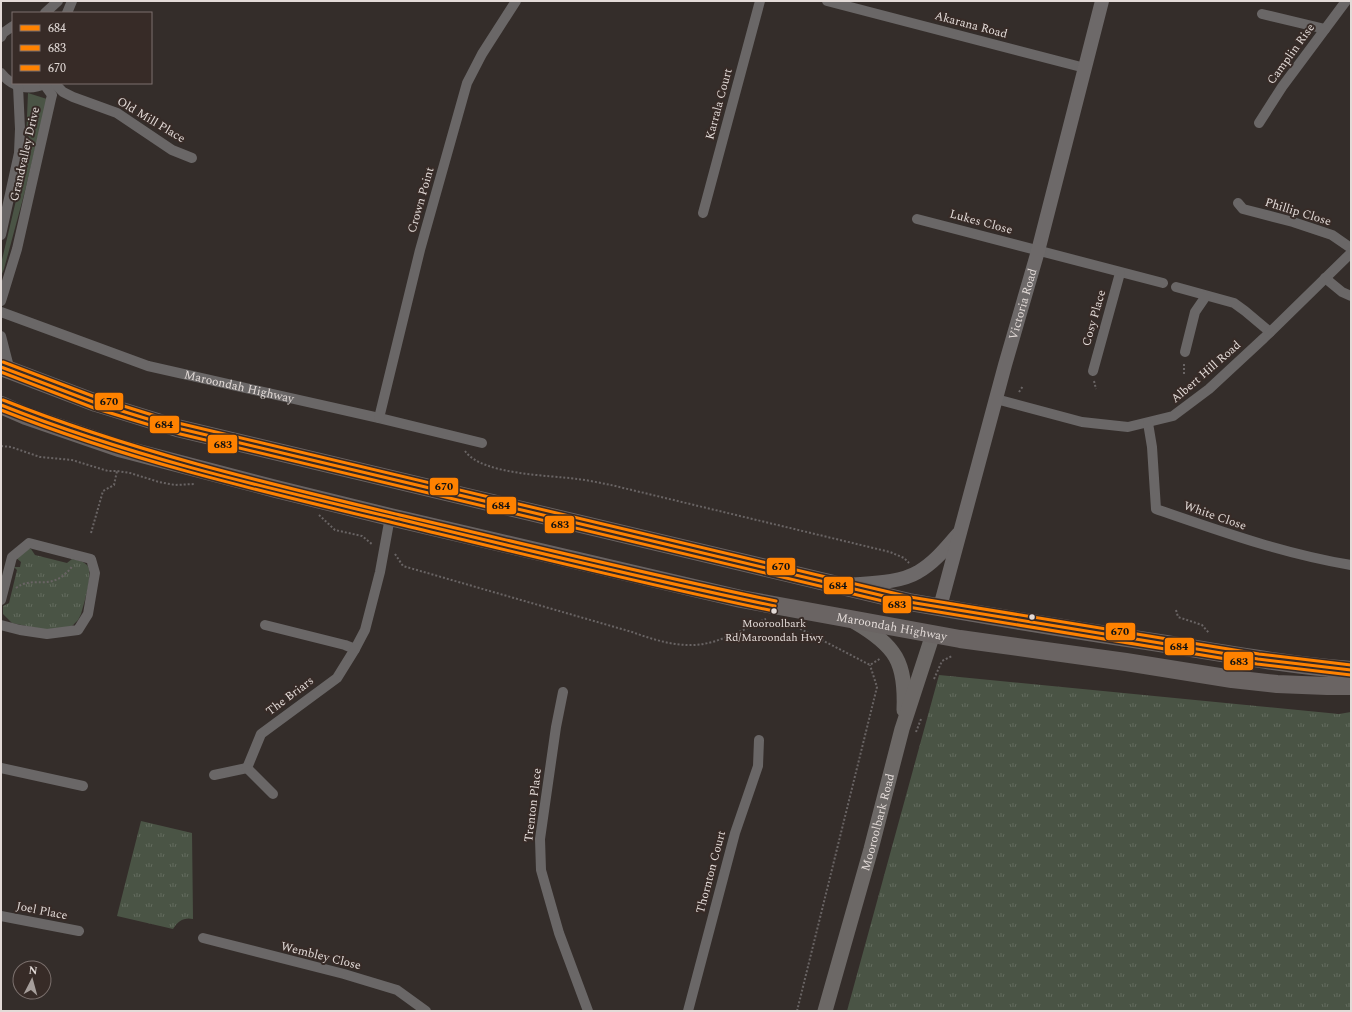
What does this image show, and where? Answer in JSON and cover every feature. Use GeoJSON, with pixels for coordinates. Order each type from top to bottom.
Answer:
{"type":"FeatureCollection","features":[{"type":"Feature","properties":{"kind":"highway"},"geometry":{"type":"LineString","coordinates":[[5,369],[96,403],[177,428],[909,602],[1278,662],[1351,670]]}},
{"type":"Feature","properties":{"kind":"highway","name":"Maroondah Highway"},"geometry":{"type":"LineString","coordinates":[[1,405],[26,416],[119,448],[390,517],[741,599],[933,634],[1232,679],[1277,684],[1351,686]]}},
{"type":"Feature","properties":{"kind":"highway"},"geometry":{"type":"LineString","coordinates":[[933,634],[940,607]]}},
{"type":"Feature","properties":{"kind":"main road","name":"Victoria Road"},"geometry":{"type":"LineString","coordinates":[[940,607],[996,398],[1038,251],[1102,1]]}},
{"type":"Feature","properties":{"kind":"main road"},"geometry":{"type":"LineString","coordinates":[[842,586],[902,579],[917,573],[943,552],[961,531]]}},
{"type":"Feature","properties":{"kind":"main road"},"geometry":{"type":"LineString","coordinates":[[850,619],[874,633],[886,643],[897,658],[904,681],[902,729]]}},
{"type":"Feature","properties":{"kind":"main road","name":"Mooroolbark Road"},"geometry":{"type":"LineString","coordinates":[[825,1011],[871,849],[902,729],[933,634]]}},
{"type":"Feature","properties":{"kind":"street"},"geometry":{"type":"LineString","coordinates":[[46,12],[58,1]]}},
{"type":"Feature","properties":{"kind":"street"},"geometry":{"type":"LineString","coordinates":[[67,12],[72,1]]}},
{"type":"Feature","properties":{"kind":"street","name":"Crown Point"},"geometry":{"type":"LineString","coordinates":[[379,418],[420,250],[467,83],[482,54],[516,1]]}},
{"type":"Feature","properties":{"kind":"street","name":"Karrala Court"},"geometry":{"type":"LineString","coordinates":[[703,213],[760,1]]}},
{"type":"Feature","properties":{"kind":"street","name":"Akarana Road"},"geometry":{"type":"LineString","coordinates":[[827,1],[1085,68]]}},
{"type":"Feature","properties":{"kind":"street","name":"Camplin Rise"},"geometry":{"type":"LineString","coordinates":[[1259,123],[1282,87],[1346,1]]}},
{"type":"Feature","properties":{"kind":"street"},"geometry":{"type":"LineString","coordinates":[[1262,14],[1325,29]]}},
{"type":"Feature","properties":{"kind":"street"},"geometry":{"type":"LineString","coordinates":[[2,34],[12,27]]}},
{"type":"Feature","properties":{"kind":"street"},"geometry":{"type":"LineString","coordinates":[[1,73],[12,83]]}},
{"type":"Feature","properties":{"kind":"street"},"geometry":{"type":"LineString","coordinates":[[14,84],[31,88],[45,84]]}},
{"type":"Feature","properties":{"kind":"street","name":"Grandvalley Drive"},"geometry":{"type":"LineString","coordinates":[[1,301],[13,263],[52,95],[48,84]]}},
{"type":"Feature","properties":{"kind":"street","name":"Old Mill Place"},"geometry":{"type":"LineString","coordinates":[[50,84],[73,97],[117,113],[172,150],[192,158]]}},
{"type":"Feature","properties":{"kind":"street","name":"Grandvalley Drive"},"geometry":{"type":"LineString","coordinates":[[1,235],[18,153],[20,129],[18,86]]}},
{"type":"Feature","properties":{"kind":"street","name":"Phillip Close"},"geometry":{"type":"LineString","coordinates":[[1238,203],[1243,209],[1293,222],[1332,235],[1351,248]]}},
{"type":"Feature","properties":{"kind":"street","name":"Lukes Close"},"geometry":{"type":"LineString","coordinates":[[917,219],[1038,251]]}},
{"type":"Feature","properties":{"kind":"street"},"geometry":{"type":"LineString","coordinates":[[1038,251],[1163,283]]}},
{"type":"Feature","properties":{"kind":"street","name":"Albert Hill Road"},"geometry":{"type":"LineString","coordinates":[[996,398],[1082,422],[1128,427],[1173,416],[1209,389],[1351,253]]}},
{"type":"Feature","properties":{"kind":"street","name":"Cosy Place"},"geometry":{"type":"LineString","coordinates":[[1093,371],[1120,273]]}},
{"type":"Feature","properties":{"kind":"street"},"geometry":{"type":"LineString","coordinates":[[1325,278],[1342,292],[1351,296]]}},
{"type":"Feature","properties":{"kind":"street"},"geometry":{"type":"LineString","coordinates":[[1176,287],[1234,304],[1245,311],[1270,332]]}},
{"type":"Feature","properties":{"kind":"street"},"geometry":{"type":"LineString","coordinates":[[1185,352],[1194,312],[1206,296]]}},
{"type":"Feature","properties":{"kind":"street","name":"Maroondah Highway"},"geometry":{"type":"LineString","coordinates":[[1,312],[148,366],[379,418],[482,443]]}},
{"type":"Feature","properties":{"kind":"street"},"geometry":{"type":"LineString","coordinates":[[1,336],[5,369]]}},
{"type":"Feature","properties":{"kind":"street","name":"White Close"},"geometry":{"type":"LineString","coordinates":[[1148,422],[1152,447],[1156,509],[1254,542],[1333,562],[1351,565]]}},
{"type":"Feature","properties":{"kind":"street","name":"The Briars"},"geometry":{"type":"LineString","coordinates":[[247,768],[261,734],[337,678],[356,649],[365,630],[380,572],[390,517]]}},
{"type":"Feature","properties":{"kind":"street"},"geometry":{"type":"LineString","coordinates":[[1,600],[12,557],[29,544],[91,559],[95,573],[90,607],[88,614],[78,630],[47,634],[20,630],[1,625]]}},
{"type":"Feature","properties":{"kind":"street"},"geometry":{"type":"LineString","coordinates":[[265,625],[356,649]]}},
{"type":"Feature","properties":{"kind":"street","name":"Trenton Place"},"geometry":{"type":"LineString","coordinates":[[563,692],[556,727],[540,839],[541,870],[559,933],[588,1011]]}},
{"type":"Feature","properties":{"kind":"street","name":"Thornton Court"},"geometry":{"type":"LineString","coordinates":[[688,1011],[735,833],[758,766],[759,740]]}},
{"type":"Feature","properties":{"kind":"street"},"geometry":{"type":"LineString","coordinates":[[1,768],[83,786]]}},
{"type":"Feature","properties":{"kind":"street"},"geometry":{"type":"LineString","coordinates":[[214,775],[247,768],[273,794]]}},
{"type":"Feature","properties":{"kind":"street","name":"Joel Place"},"geometry":{"type":"LineString","coordinates":[[1,916],[79,931]]}},
{"type":"Feature","properties":{"kind":"street","name":"Wembley Close"},"geometry":{"type":"LineString","coordinates":[[203,938],[344,974],[397,990],[426,1011]]}},
{"type":"Feature","properties":{"kind":"path"},"geometry":{"type":"LineString","coordinates":[[1019,392],[1023,386]]}},
{"type":"Feature","properties":{"kind":"path"},"geometry":{"type":"LineString","coordinates":[[464,439],[462,447],[468,454],[483,463],[506,471],[578,479],[611,485],[890,552],[904,558],[917,573]]}},
{"type":"Feature","properties":{"kind":"path"},"geometry":{"type":"LineString","coordinates":[[1,446],[11,447],[40,457],[72,460],[108,471],[117,471],[175,485],[197,484]]}},
{"type":"Feature","properties":{"kind":"path"},"geometry":{"type":"LineString","coordinates":[[91,533],[104,491],[114,485],[117,471]]}},
{"type":"Feature","properties":{"kind":"path"},"geometry":{"type":"LineString","coordinates":[[318,515],[335,530],[362,536],[375,547],[384,548],[394,552],[403,566],[652,639],[691,646],[709,643],[746,629],[759,622],[770,619]]}},
{"type":"Feature","properties":{"kind":"path"},"geometry":{"type":"LineString","coordinates":[[13,592],[18,586],[27,582],[52,582],[59,579],[68,572],[72,566]]}},
{"type":"Feature","properties":{"kind":"path"},"geometry":{"type":"LineString","coordinates":[[1176,610],[1178,617],[1202,625],[1209,633]]}},
{"type":"Feature","properties":{"kind":"path"},"geometry":{"type":"LineString","coordinates":[[791,624],[870,665],[877,687],[797,1011]]}},
{"type":"Feature","properties":{"kind":"path"},"geometry":{"type":"LineString","coordinates":[[870,665],[892,651]]}},
{"type":"Feature","properties":{"kind":"green space"},"geometry":{"type":"Polygon","coordinates":[[[28,93],[47,99],[25,191],[1,276],[1,264],[25,162],[28,93]]]}},
{"type":"Feature","properties":{"kind":"green space"},"geometry":{"type":"Polygon","coordinates":[[[24,549],[31,549],[35,555],[67,563],[72,559],[87,565],[89,569],[89,581],[86,596],[81,614],[72,626],[49,631],[12,623],[3,614],[3,606],[9,603],[17,570],[14,567],[20,567],[21,562],[15,557],[24,549]]]}},
{"type":"Feature","properties":{"kind":"green space"},"geometry":{"type":"Polygon","coordinates":[[[939,675],[1339,714],[1351,712],[1351,1011],[847,1011],[939,675]]]}},
{"type":"Feature","properties":{"kind":"green space"},"geometry":{"type":"Polygon","coordinates":[[[141,821],[192,833],[193,919],[182,920],[173,929],[117,916],[141,821]]]}},
{"type":"Feature","properties":{"kind":"transit line","name":"670"},"geometry":{"type":"LineString","coordinates":[[3,362],[98,398],[178,423],[910,597],[1259,654],[1351,665]]}},
{"type":"Feature","properties":{"kind":"transit line","name":"684"},"geometry":{"type":"LineString","coordinates":[[1,367],[96,403],[177,428],[909,602],[1258,659],[1351,670]]}},
{"type":"Feature","properties":{"kind":"transit line","name":"683"},"geometry":{"type":"LineString","coordinates":[[1,372],[94,408],[176,433],[908,607],[1257,664],[1351,675]]}},
{"type":"Feature","properties":{"kind":"transit line","name":"670"},"geometry":{"type":"LineString","coordinates":[[3,400],[100,435],[199,465],[350,503],[682,581],[776,601]]}},
{"type":"Feature","properties":{"kind":"transit line","name":"684"},"geometry":{"type":"LineString","coordinates":[[1,405],[50,424],[149,456],[250,483],[681,586],[775,606]]}},
{"type":"Feature","properties":{"kind":"transit line","name":"683"},"geometry":{"type":"LineString","coordinates":[[1,410],[98,445],[197,474],[586,569],[774,611]]}},
{"type":"Feature","properties":{"kind":"place","name":"Mooroolbark Rd/Maroondah Hwy"},"geometry":{"type":"Point","coordinates":[774,611]}}]}
